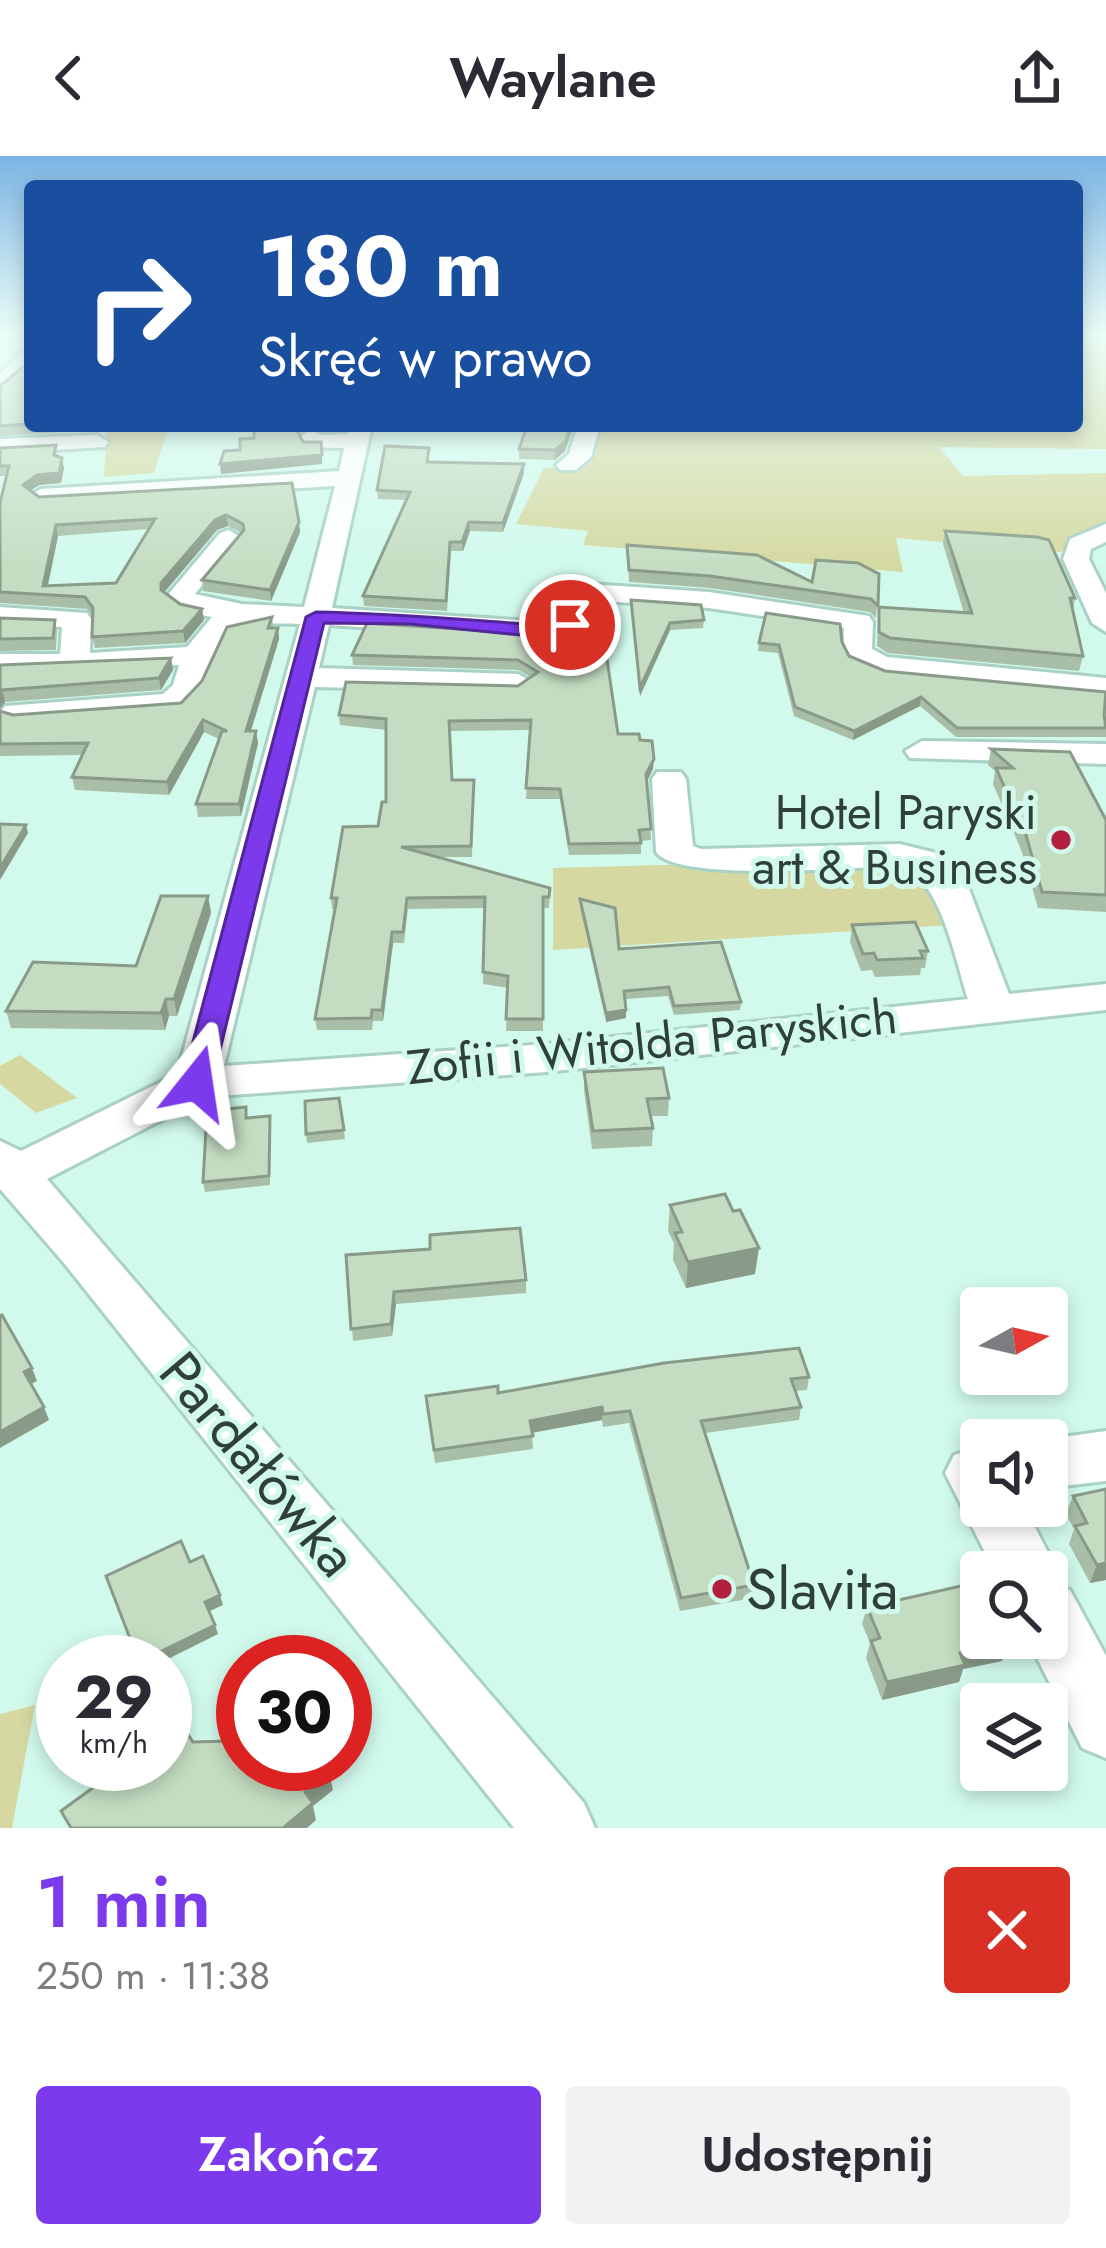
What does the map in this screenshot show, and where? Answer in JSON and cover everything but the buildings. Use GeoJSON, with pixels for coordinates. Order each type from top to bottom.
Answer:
{"type":"FeatureCollection","features":[{"type":"Feature","properties":{"kind":"street"},"geometry":{"type":"LineString","coordinates":[[568,465],[579,457],[587,432]]}},
{"type":"Feature","properties":{"kind":"street"},"geometry":{"type":"LineString","coordinates":[[311,437],[312,442],[356,448]]}},
{"type":"Feature","properties":{"kind":"street"},"geometry":{"type":"LineString","coordinates":[[0,446],[97,442]]}},
{"type":"Feature","properties":{"kind":"street"},"geometry":{"type":"LineString","coordinates":[[287,453],[356,448]]}},
{"type":"Feature","properties":{"kind":"street"},"geometry":{"type":"LineString","coordinates":[[41,496],[356,448]]}},
{"type":"Feature","properties":{"kind":"street"},"geometry":{"type":"LineString","coordinates":[[8,1166],[197,1083],[356,448]]}},
{"type":"Feature","properties":{"kind":"street"},"geometry":{"type":"LineString","coordinates":[[1106,532],[1079,545],[1076,559],[1106,623]]}},
{"type":"Feature","properties":{"kind":"street"},"geometry":{"type":"LineString","coordinates":[[229,538],[218,559],[180,597],[196,606],[252,613],[542,630],[582,622],[590,592],[679,597],[859,622],[857,651],[885,666],[1030,688],[1106,687]]}},
{"type":"Feature","properties":{"kind":"street"},"geometry":{"type":"LineString","coordinates":[[1076,559],[1106,557]]}},
{"type":"Feature","properties":{"kind":"street"},"geometry":{"type":"LineString","coordinates":[[16,713],[64,724],[172,703],[188,689],[197,654],[214,627],[252,613]]}},
{"type":"Feature","properties":{"kind":"street"},"geometry":{"type":"LineString","coordinates":[[0,616],[77,619],[75,663]]}},
{"type":"Feature","properties":{"kind":"street"},"geometry":{"type":"LineString","coordinates":[[0,663],[197,654]]}},
{"type":"Feature","properties":{"kind":"street"},"geometry":{"type":"LineString","coordinates":[[302,677],[518,683]]}},
{"type":"Feature","properties":{"kind":"street"},"geometry":{"type":"LineString","coordinates":[[922,751],[1106,754]]}},
{"type":"Feature","properties":{"kind":"street"},"geometry":{"type":"LineString","coordinates":[[669,779],[675,852],[698,860],[900,855],[933,866],[947,881],[992,1007]]}},
{"type":"Feature","properties":{"kind":"street","name":"Zofii i Witolda Paryskich"},"geometry":{"type":"LineString","coordinates":[[197,1083],[548,1058],[1106,997]]}},
{"type":"Feature","properties":{"kind":"street","name":"Pardałówka"},"geometry":{"type":"LineString","coordinates":[[8,1166],[560,1828]]}},
{"type":"Feature","properties":{"kind":"street"},"geometry":{"type":"LineString","coordinates":[[1068,1461],[1106,1456]]}},
{"type":"Feature","properties":{"kind":"street"},"geometry":{"type":"LineString","coordinates":[[1068,1651],[1106,1724]]}},
{"type":"Feature","properties":{"kind":"green space"},"geometry":{"type":"Polygon","coordinates":[[[1083,413],[1106,413],[1106,449],[939,447],[963,476],[1106,473],[1106,528],[1060,552],[896,538],[903,572],[583,545],[588,531],[516,524],[544,468],[583,467],[598,432],[1083,432],[1083,413]]]}},
{"type":"Feature","properties":{"kind":"green space"},"geometry":{"type":"Polygon","coordinates":[[[107,432],[167,432],[154,473],[104,477],[107,432]]]}},
{"type":"Feature","properties":{"kind":"green space"},"geometry":{"type":"Polygon","coordinates":[[[881,859],[917,866],[951,925],[553,950],[553,868],[881,859]]]}},
{"type":"Feature","properties":{"kind":"green space"},"geometry":{"type":"Polygon","coordinates":[[[20,1055],[77,1098],[36,1113],[0,1084],[0,1066],[20,1055]]]}},
{"type":"Feature","properties":{"kind":"green space"},"geometry":{"type":"Polygon","coordinates":[[[35,1705],[12,1828],[0,1828],[0,1714],[35,1705]]]}},
{"type":"Feature","properties":{"kind":"place","name":"Hotel Paryski art & Business"},"geometry":{"type":"Point","coordinates":[1061,840]}},
{"type":"Feature","properties":{"kind":"place","name":"Slavita"},"geometry":{"type":"Point","coordinates":[722,1589]}},
{"type":"Feature","properties":{"kind":"route"},"geometry":{"type":"LineString","coordinates":[[197,1083],[316,617],[410,619],[531,630],[570,625]]}}]}
